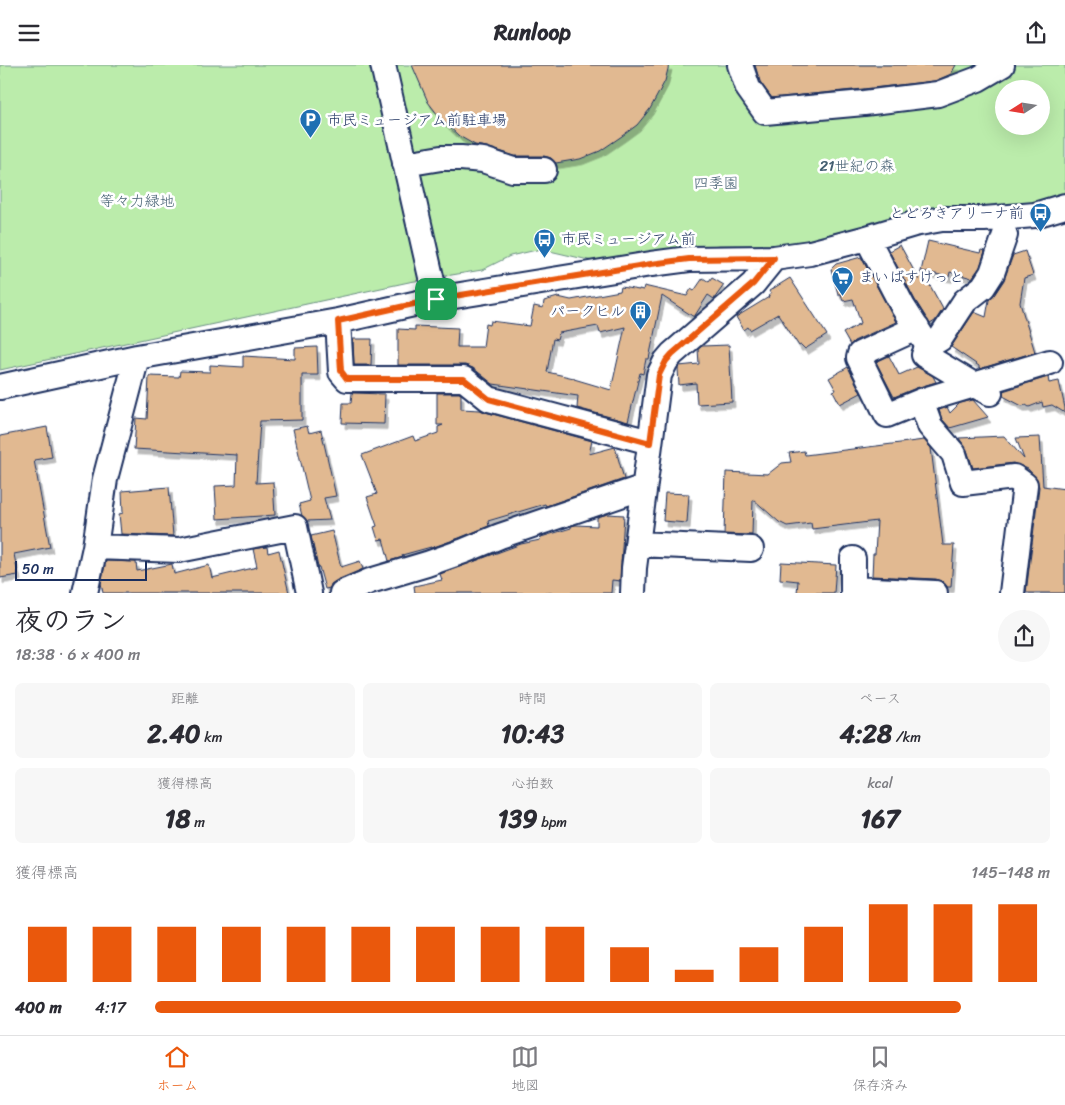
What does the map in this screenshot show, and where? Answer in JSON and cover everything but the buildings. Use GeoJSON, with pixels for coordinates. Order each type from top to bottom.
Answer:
{"type":"FeatureCollection","features":[{"type":"Feature","properties":{"kind":"street"},"geometry":{"type":"LineString","coordinates":[[382,65],[436,299]]}},
{"type":"Feature","properties":{"kind":"street"},"geometry":{"type":"LineString","coordinates":[[740,65],[748,88],[765,112],[938,94],[972,81],[1002,65]]}},
{"type":"Feature","properties":{"kind":"street"},"geometry":{"type":"LineString","coordinates":[[405,164],[441,158],[461,158],[482,161],[513,170],[544,170]]}},
{"type":"Feature","properties":{"kind":"street"},"geometry":{"type":"LineString","coordinates":[[0,387],[137,357],[338,321],[436,299],[689,259],[774,258],[810,253],[914,224],[942,219],[984,219],[1035,215],[1065,206]]}},
{"type":"Feature","properties":{"kind":"street"},"geometry":{"type":"LineString","coordinates":[[1005,235],[992,273],[983,287],[965,301],[940,339],[923,337],[860,354],[859,358],[887,415],[921,401],[982,389],[1050,362]]}},
{"type":"Feature","properties":{"kind":"street"},"geometry":{"type":"LineString","coordinates":[[867,238],[904,307],[923,337],[924,355],[982,389]]}},
{"type":"Feature","properties":{"kind":"street"},"geometry":{"type":"LineString","coordinates":[[633,593],[634,568],[659,375],[672,354],[753,284],[774,258]]}},
{"type":"Feature","properties":{"kind":"street"},"geometry":{"type":"LineString","coordinates":[[338,321],[341,371],[347,379],[464,379],[489,399],[650,443]]}},
{"type":"Feature","properties":{"kind":"street"},"geometry":{"type":"LineString","coordinates":[[86,593],[106,479],[137,357]]}},
{"type":"Feature","properties":{"kind":"street"},"geometry":{"type":"LineString","coordinates":[[921,401],[930,426],[954,454],[963,483],[1014,477],[1025,485],[1012,593]]}},
{"type":"Feature","properties":{"kind":"street"},"geometry":{"type":"LineString","coordinates":[[342,593],[370,581],[437,561],[500,536],[644,487]]}},
{"type":"Feature","properties":{"kind":"street"},"geometry":{"type":"LineString","coordinates":[[95,547],[179,550],[295,527],[309,593]]}},
{"type":"Feature","properties":{"kind":"street"},"geometry":{"type":"LineString","coordinates":[[637,544],[751,549]]}},
{"type":"Feature","properties":{"kind":"street"},"geometry":{"type":"LineString","coordinates":[[853,559],[853,591],[935,593]]}},
{"type":"Feature","properties":{"kind":"green space","name":"等々力緑地"},"geometry":{"type":"Polygon","coordinates":[[[0,65],[1065,65],[1065,194],[1034,204],[995,209],[942,206],[905,214],[820,240],[783,245],[720,245],[656,251],[593,261],[541,249],[510,256],[482,270],[409,282],[0,370],[0,65]]]}},
{"type":"Feature","properties":{"kind":"place","name":"市民ミュージアム前駐車場"},"geometry":{"type":"Point","coordinates":[311,139]}},
{"type":"Feature","properties":{"kind":"place","name":"とどろきアリーナ前"},"geometry":{"type":"Point","coordinates":[1040,232]}},
{"type":"Feature","properties":{"kind":"place","name":"市民ミュージアム前"},"geometry":{"type":"Point","coordinates":[545,258]}},
{"type":"Feature","properties":{"kind":"place","name":"まいばすけっと"},"geometry":{"type":"Point","coordinates":[843,296]}},
{"type":"Feature","properties":{"kind":"place","name":"パークヒル"},"geometry":{"type":"Point","coordinates":[641,330]}},
{"type":"Feature","properties":{"kind":"route"},"geometry":{"type":"LineString","coordinates":[[774,258],[753,284],[666,361],[662,367],[657,384],[650,443],[489,399],[464,379],[347,379],[341,371],[338,321],[436,299],[689,259],[774,258]]}},
{"type":"Feature","properties":{"kind":"park label","name":"21世紀の森"},"geometry":{"type":"Point","coordinates":[857,166]}},
{"type":"Feature","properties":{"kind":"park label","name":"四季園"},"geometry":{"type":"Point","coordinates":[716,183]}}]}
